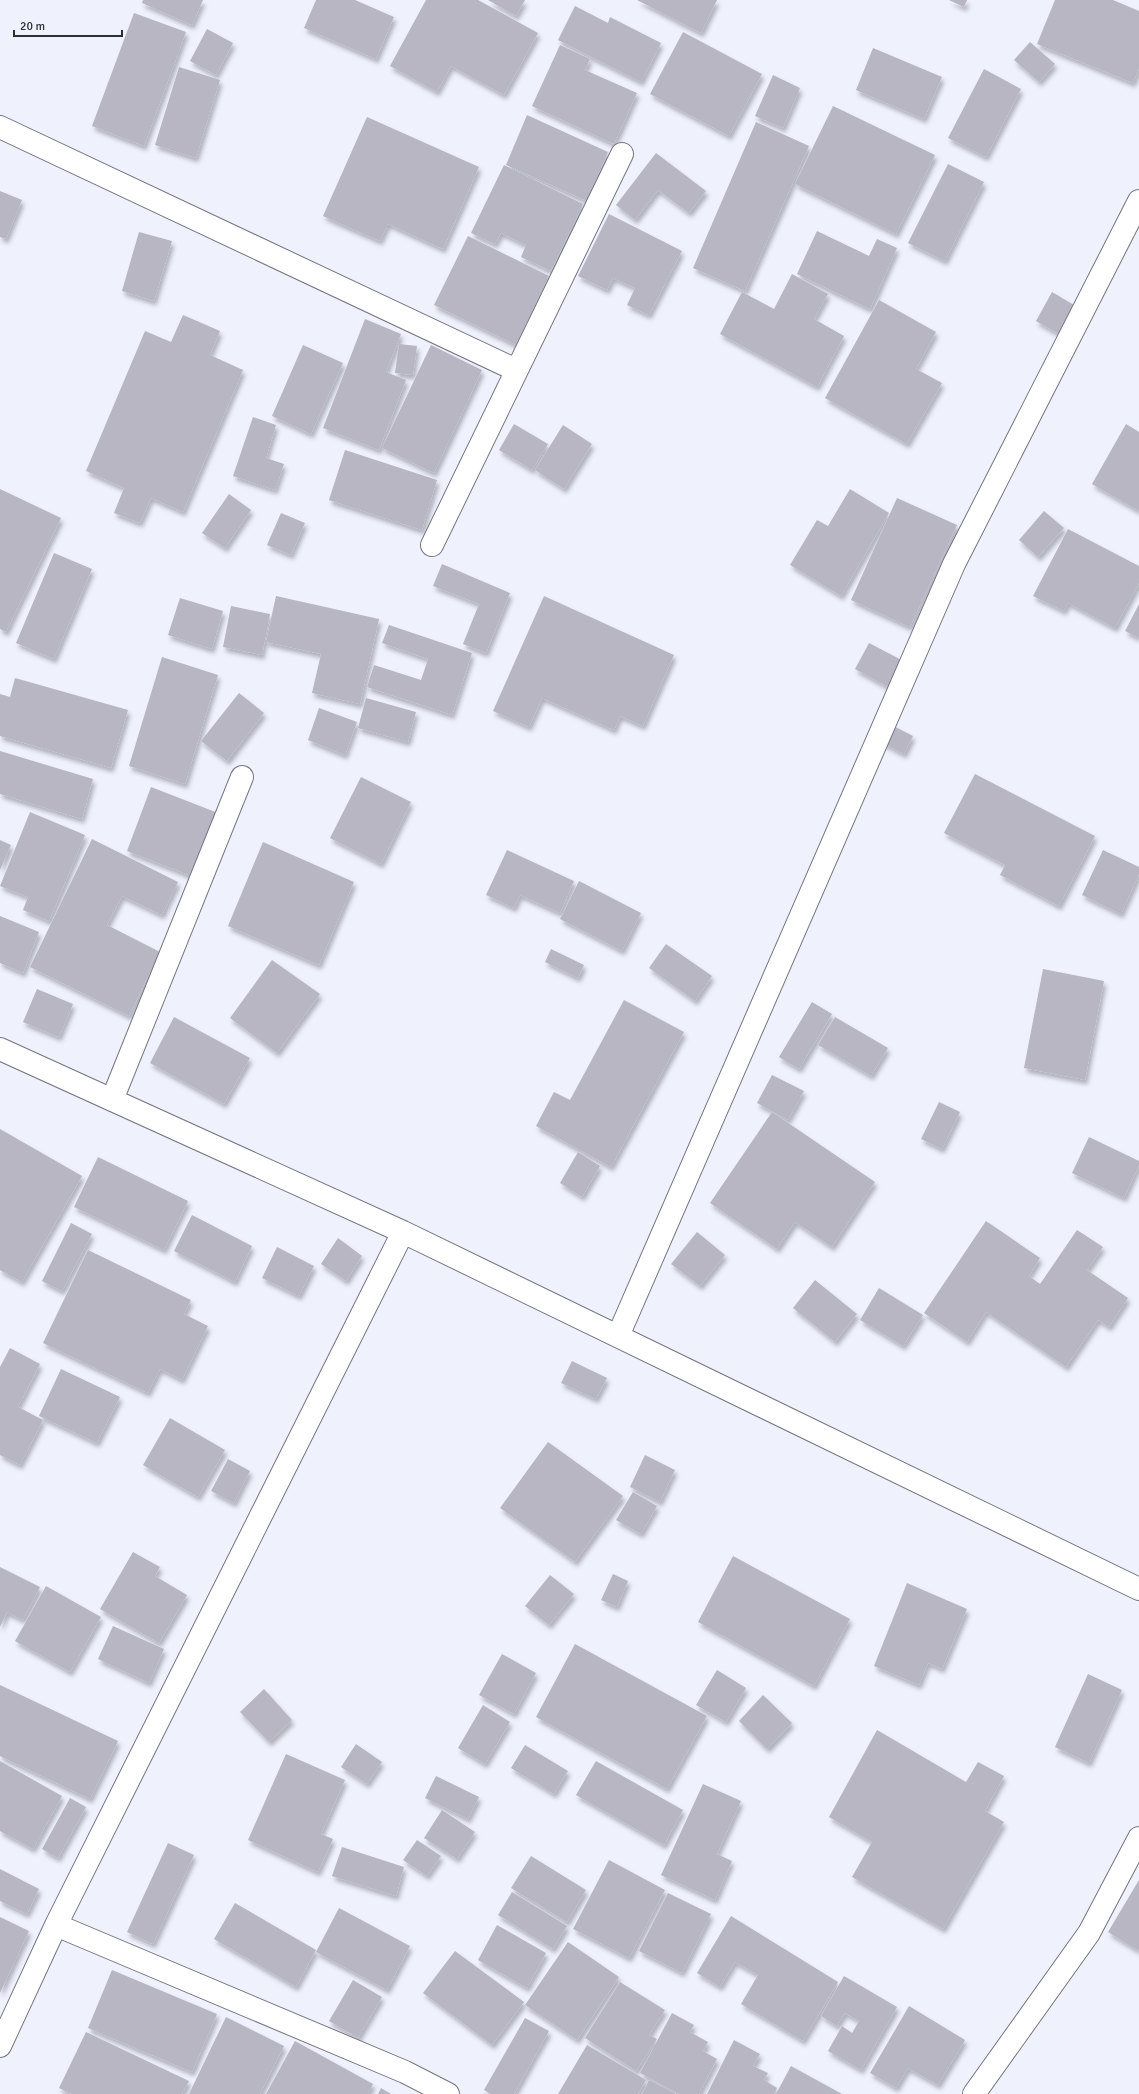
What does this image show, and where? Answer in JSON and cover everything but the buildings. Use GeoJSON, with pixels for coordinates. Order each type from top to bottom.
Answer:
{"type":"FeatureCollection","features":[{"type":"Feature","properties":{"kind":"street"},"geometry":{"type":"LineString","coordinates":[[0,127],[516,370]]}},
{"type":"Feature","properties":{"kind":"street"},"geometry":{"type":"LineString","coordinates":[[432,545],[622,154]]}},
{"type":"Feature","properties":{"kind":"street"},"geometry":{"type":"LineString","coordinates":[[618,1336],[954,564],[1139,201]]}},
{"type":"Feature","properties":{"kind":"street"},"geometry":{"type":"LineString","coordinates":[[112,1100],[242,777]]}},
{"type":"Feature","properties":{"kind":"street"},"geometry":{"type":"LineString","coordinates":[[0,1049],[403,1232],[1139,1589]]}},
{"type":"Feature","properties":{"kind":"street"},"geometry":{"type":"LineString","coordinates":[[0,2046],[56,1925],[403,1232]]}},
{"type":"Feature","properties":{"kind":"street"},"geometry":{"type":"LineString","coordinates":[[974,2094],[1089,1933],[1139,1838]]}},
{"type":"Feature","properties":{"kind":"street"},"geometry":{"type":"LineString","coordinates":[[56,1925],[405,2072],[448,2094]]}}]}
